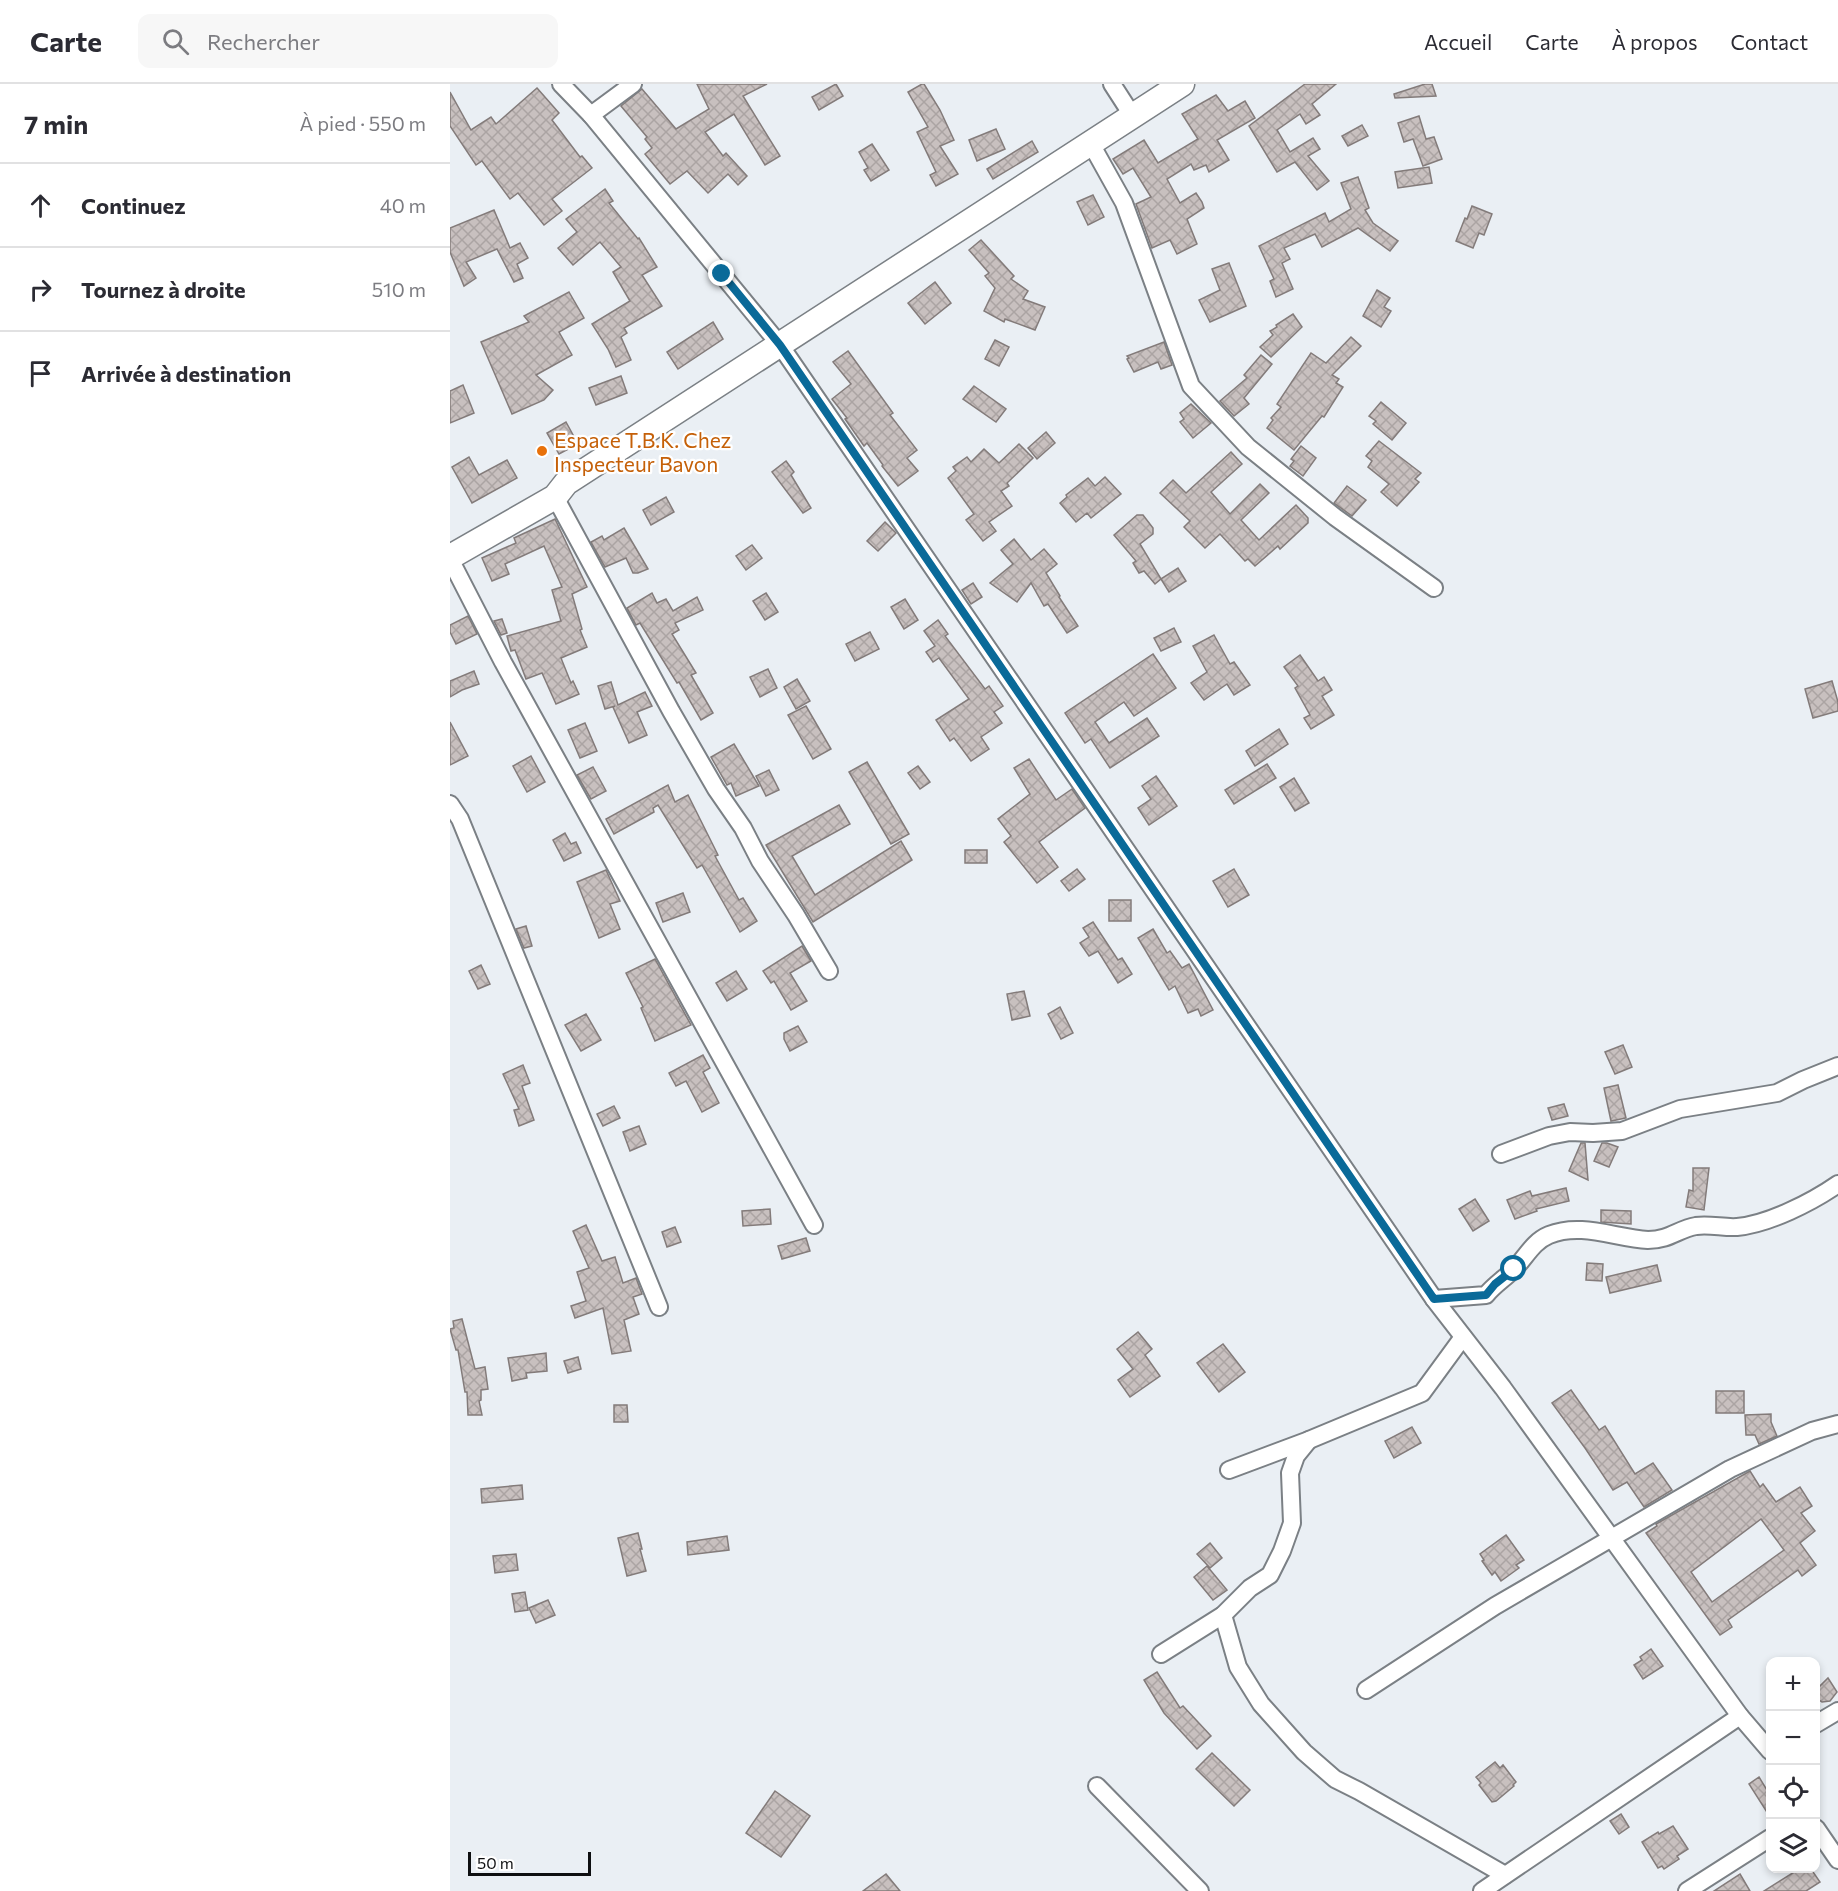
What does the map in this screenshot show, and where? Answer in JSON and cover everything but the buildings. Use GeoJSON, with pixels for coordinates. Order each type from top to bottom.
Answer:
{"type":"FeatureCollection","features":[{"type":"Feature","properties":{"kind":"highway"},"geometry":{"type":"LineString","coordinates":[[450,558],[555,497],[566,483],[1182,84]]}},
{"type":"Feature","properties":{"kind":"street"},"geometry":{"type":"LineString","coordinates":[[561,84],[591,115],[780,345],[1434,1299],[1503,1388],[1740,1716],[1766,1745]]}},
{"type":"Feature","properties":{"kind":"street"},"geometry":{"type":"LineString","coordinates":[[591,115],[633,84]]}},
{"type":"Feature","properties":{"kind":"street"},"geometry":{"type":"LineString","coordinates":[[1112,84],[1132,115]]}},
{"type":"Feature","properties":{"kind":"street"},"geometry":{"type":"LineString","coordinates":[[1090,142],[1124,203],[1191,386],[1248,447],[1335,518],[1434,588]]}},
{"type":"Feature","properties":{"kind":"street"},"geometry":{"type":"LineString","coordinates":[[555,497],[716,789],[743,828],[760,861],[796,915],[829,971]]}},
{"type":"Feature","properties":{"kind":"street"},"geometry":{"type":"LineString","coordinates":[[450,558],[503,662],[814,1225]]}},
{"type":"Feature","properties":{"kind":"street"},"geometry":{"type":"LineString","coordinates":[[450,804],[465,830],[659,1307]]}},
{"type":"Feature","properties":{"kind":"street"},"geometry":{"type":"LineString","coordinates":[[1501,1154],[1560,1134],[1622,1131],[1680,1109],[1777,1093],[1838,1066]]}},
{"type":"Feature","properties":{"kind":"street"},"geometry":{"type":"LineString","coordinates":[[1434,1299],[1486,1295],[1495,1284],[1514,1269],[1529,1250],[1548,1235],[1570,1230],[1588,1230],[1650,1240],[1669,1238],[1689,1228],[1699,1226],[1738,1227],[1761,1222],[1778,1215],[1838,1184]]}},
{"type":"Feature","properties":{"kind":"street"},"geometry":{"type":"LineString","coordinates":[[1229,1470],[1422,1393],[1463,1337]]}},
{"type":"Feature","properties":{"kind":"street"},"geometry":{"type":"LineString","coordinates":[[1366,1690],[1495,1606],[1730,1469],[1812,1431],[1838,1424]]}},
{"type":"Feature","properties":{"kind":"street"},"geometry":{"type":"LineString","coordinates":[[1161,1654],[1223,1615],[1251,1588],[1270,1575],[1292,1523],[1290,1473],[1296,1456],[1309,1440]]}},
{"type":"Feature","properties":{"kind":"street"},"geometry":{"type":"LineString","coordinates":[[1223,1615],[1238,1667],[1261,1704],[1304,1752],[1335,1779],[1505,1875]]}},
{"type":"Feature","properties":{"kind":"street"},"geometry":{"type":"LineString","coordinates":[[1820,1721],[1838,1711]]}},
{"type":"Feature","properties":{"kind":"street"},"geometry":{"type":"LineString","coordinates":[[1482,1891],[1740,1716]]}},
{"type":"Feature","properties":{"kind":"street"},"geometry":{"type":"LineString","coordinates":[[1097,1786],[1200,1891]]}},
{"type":"Feature","properties":{"kind":"street"},"geometry":{"type":"LineString","coordinates":[[1820,1835],[1838,1860]]}},
{"type":"Feature","properties":{"kind":"street"},"geometry":{"type":"LineString","coordinates":[[1688,1891],[1766,1841]]}},
{"type":"Feature","properties":{"kind":"place","name":"Espace T.B.K. Chez Inspecteur Bavon"},"geometry":{"type":"Point","coordinates":[542,451]}},
{"type":"Feature","properties":{"kind":"route"},"geometry":{"type":"LineString","coordinates":[[722,274],[780,345],[1434,1299],[1486,1295],[1495,1284],[1514,1269]]}}]}
